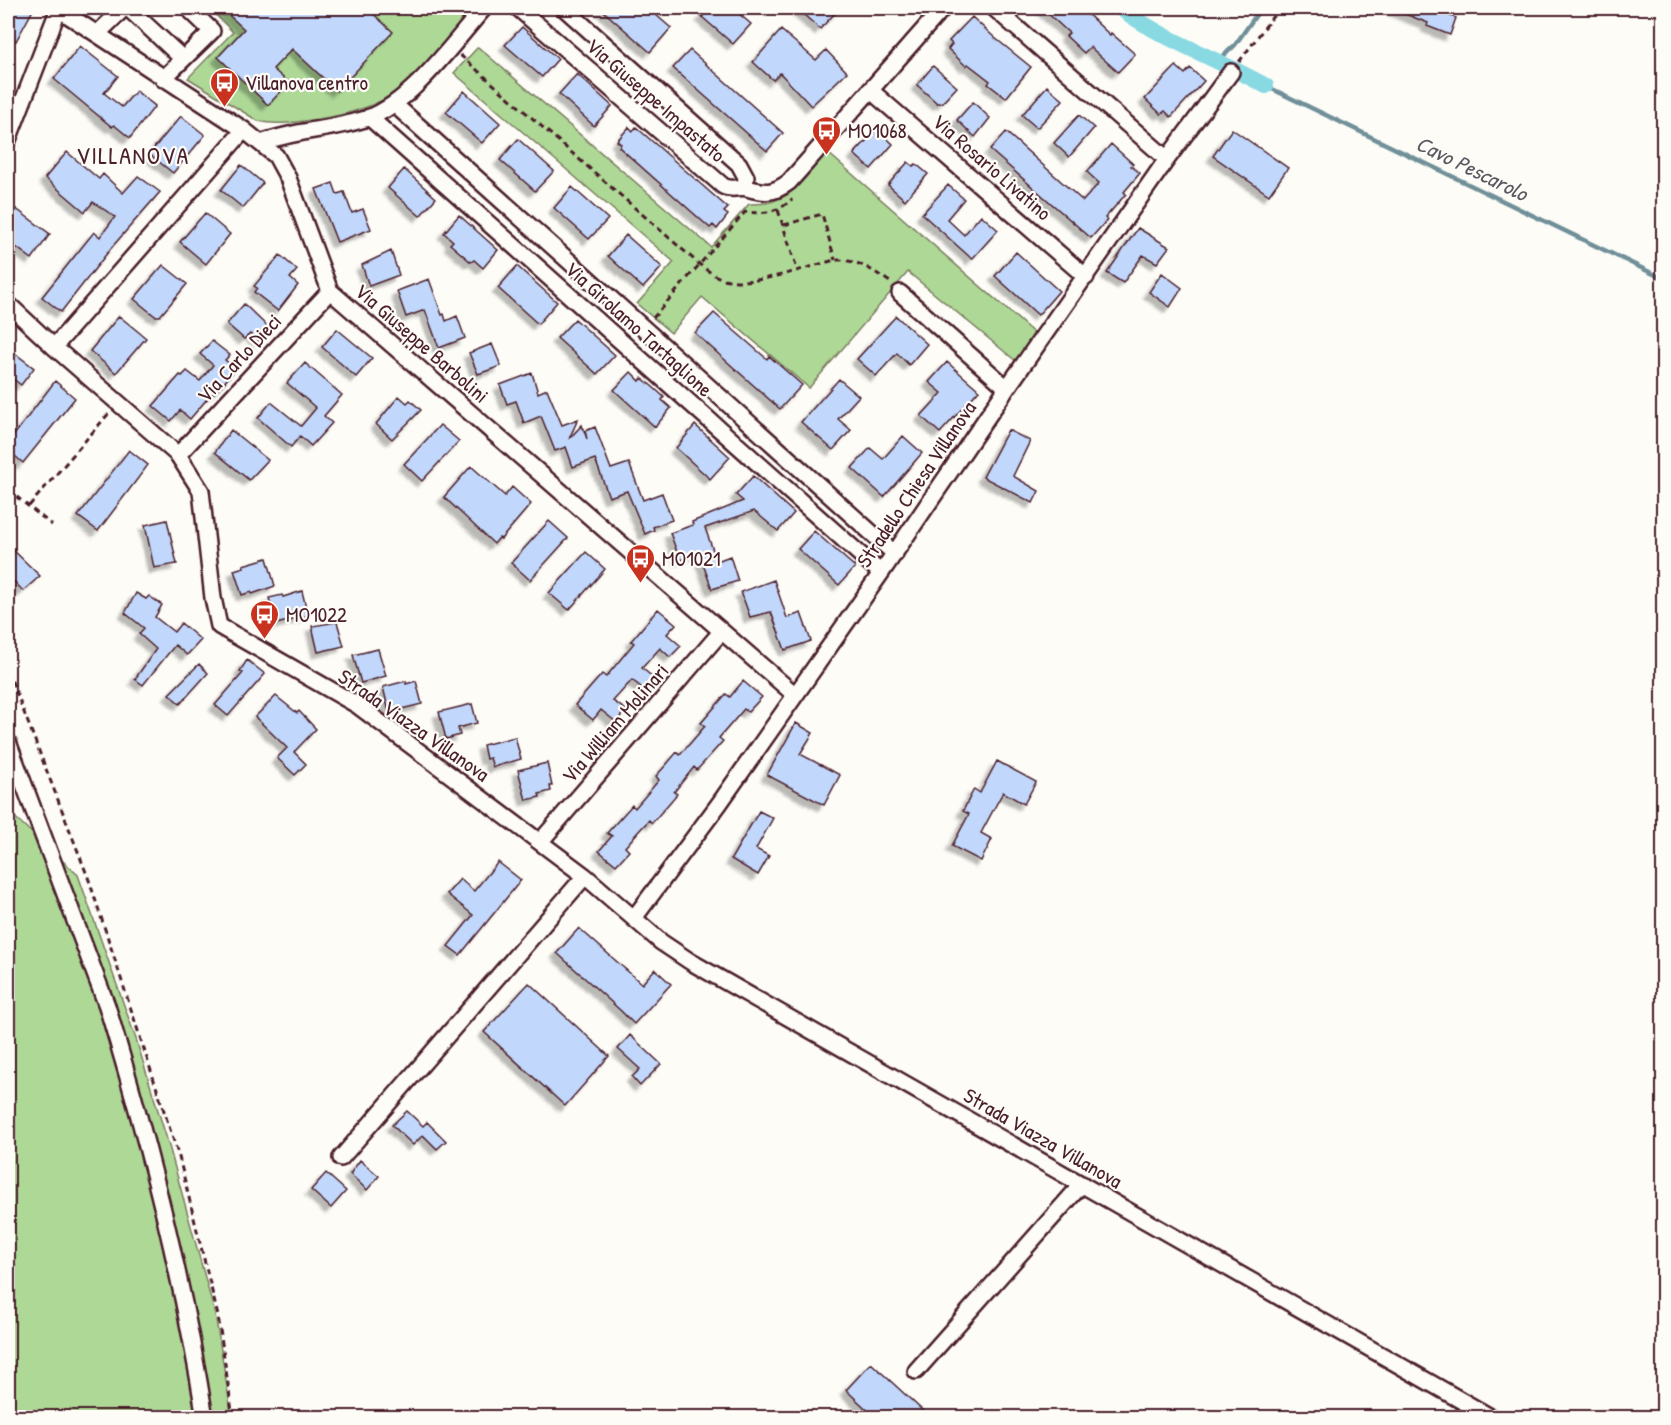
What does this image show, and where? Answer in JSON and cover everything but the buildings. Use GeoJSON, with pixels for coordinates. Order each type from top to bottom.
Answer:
{"type":"FeatureCollection","features":[{"type":"Feature","properties":{"kind":"street"},"geometry":{"type":"LineString","coordinates":[[8,140],[58,8]]}},
{"type":"Feature","properties":{"kind":"street","name":"Via Giuseppe Barbolini"},"geometry":{"type":"LineString","coordinates":[[58,8],[243,130],[276,156],[284,167],[330,291],[794,694]]}},
{"type":"Feature","properties":{"kind":"street"},"geometry":{"type":"LineString","coordinates":[[97,34],[126,8],[183,59]]}},
{"type":"Feature","properties":{"kind":"street"},"geometry":{"type":"LineString","coordinates":[[163,79],[212,31],[188,8]]}},
{"type":"Feature","properties":{"kind":"street"},"geometry":{"type":"LineString","coordinates":[[261,143],[281,135],[327,128],[369,117],[394,104],[416,86],[484,8]]}},
{"type":"Feature","properties":{"kind":"street","name":"Via Giuseppe Impastato"},"geometry":{"type":"LineString","coordinates":[[518,8],[723,186],[733,189],[745,187],[761,193],[777,189],[789,182],[943,8]]}},
{"type":"Feature","properties":{"kind":"street","name":"Via Giuseppe Impastato"},"geometry":{"type":"LineString","coordinates":[[564,8],[739,164],[746,177],[745,187]]}},
{"type":"Feature","properties":{"kind":"street"},"geometry":{"type":"LineString","coordinates":[[994,8],[1167,159]]}},
{"type":"Feature","properties":{"kind":"street","name":"Stradello Chiesa Villanova"},"geometry":{"type":"LineString","coordinates":[[634,918],[718,804],[895,554],[1007,387],[1231,72]]}},
{"type":"Feature","properties":{"kind":"street","name":"Via Rosario Livatino"},"geometry":{"type":"LineString","coordinates":[[870,90],[1086,277]]}},
{"type":"Feature","properties":{"kind":"street","name":"Via Girolamo Tartaglione"},"geometry":{"type":"LineString","coordinates":[[394,104],[895,554]]}},
{"type":"Feature","properties":{"kind":"street","name":"Via Girolamo Tartaglione"},"geometry":{"type":"LineString","coordinates":[[369,117],[881,573]]}},
{"type":"Feature","properties":{"kind":"street"},"geometry":{"type":"LineString","coordinates":[[54,347],[243,130]]}},
{"type":"Feature","properties":{"kind":"street","name":"Via Carlo Dieci"},"geometry":{"type":"LineString","coordinates":[[178,454],[330,291]]}},
{"type":"Feature","properties":{"kind":"street"},"geometry":{"type":"LineString","coordinates":[[900,293],[1007,387]]}},
{"type":"Feature","properties":{"kind":"street","name":"Strada Viazza Villanova"},"geometry":{"type":"LineString","coordinates":[[8,304],[54,347],[178,454],[201,491],[213,598],[219,626],[357,705],[585,876],[661,942],[691,962],[1492,1418]]}},
{"type":"Feature","properties":{"kind":"street","name":"Via William Molinari"},"geometry":{"type":"LineString","coordinates":[[540,842],[722,632]]}},
{"type":"Feature","properties":{"kind":"street"},"geometry":{"type":"LineString","coordinates":[[8,742],[116,1034],[153,1166],[187,1308],[205,1418]]}},
{"type":"Feature","properties":{"kind":"street"},"geometry":{"type":"LineString","coordinates":[[341,1158],[585,876]]}},
{"type":"Feature","properties":{"kind":"street"},"geometry":{"type":"LineString","coordinates":[[916,1371],[1082,1184]]}},
{"type":"Feature","properties":{"kind":"path"},"geometry":{"type":"LineString","coordinates":[[1242,58],[1278,8]]}},
{"type":"Feature","properties":{"kind":"path"},"geometry":{"type":"LineString","coordinates":[[450,46],[699,264],[718,277],[738,281],[760,279],[835,260],[853,260],[890,282],[900,293]]}},
{"type":"Feature","properties":{"kind":"path"},"geometry":{"type":"LineString","coordinates":[[644,328],[745,212],[778,210],[796,194]]}},
{"type":"Feature","properties":{"kind":"path"},"geometry":{"type":"LineString","coordinates":[[778,210],[796,269]]}},
{"type":"Feature","properties":{"kind":"path"},"geometry":{"type":"LineString","coordinates":[[784,225],[822,214],[835,260]]}},
{"type":"Feature","properties":{"kind":"path"},"geometry":{"type":"LineString","coordinates":[[29,506],[118,403]]}},
{"type":"Feature","properties":{"kind":"path"},"geometry":{"type":"LineString","coordinates":[[8,490],[52,525]]}},
{"type":"Feature","properties":{"kind":"path"},"geometry":{"type":"LineString","coordinates":[[8,671],[89,880],[179,1157],[218,1316],[233,1418]]}},
{"type":"Feature","properties":{"kind":"green space"},"geometry":{"type":"Polygon","coordinates":[[[211,8],[474,8],[416,73],[387,98],[348,113],[280,123],[258,121],[188,78],[233,32],[211,8]]]}},
{"type":"Feature","properties":{"kind":"green space"},"geometry":{"type":"Polygon","coordinates":[[[478,47],[711,247],[749,204],[764,203],[786,196],[827,152],[1036,335],[1017,362],[908,272],[809,388],[702,297],[671,333],[637,304],[674,262],[454,73],[478,47]]]}},
{"type":"Feature","properties":{"kind":"green space"},"geometry":{"type":"Polygon","coordinates":[[[8,811],[78,875],[136,1039],[169,1146],[215,1314],[232,1417],[8,1417],[8,811]]]}},
{"type":"Feature","properties":{"kind":"waterway"},"geometry":{"type":"LineString","coordinates":[[1120,8],[1172,40],[1266,86]]}},
{"type":"Feature","properties":{"kind":"waterway"},"geometry":{"type":"LineString","coordinates":[[1219,60],[1235,45],[1261,8]]}},
{"type":"Feature","properties":{"kind":"waterway","name":"Cavo Pescarolo"},"geometry":{"type":"LineString","coordinates":[[1266,86],[1664,279]]}},
{"type":"Feature","properties":{"kind":"place","name":"Villanova centro"},"geometry":{"type":"Point","coordinates":[224,108]}},
{"type":"Feature","properties":{"kind":"place","name":"MO1068"},"geometry":{"type":"Point","coordinates":[827,156]}},
{"type":"Feature","properties":{"kind":"place","name":"MO1021"},"geometry":{"type":"Point","coordinates":[641,584]}},
{"type":"Feature","properties":{"kind":"place","name":"MO1022"},"geometry":{"type":"Point","coordinates":[265,640]}},
{"type":"Feature","properties":{"kind":"district","name":"VILLANOVA"},"geometry":{"type":"Point","coordinates":[133,155]}}]}
